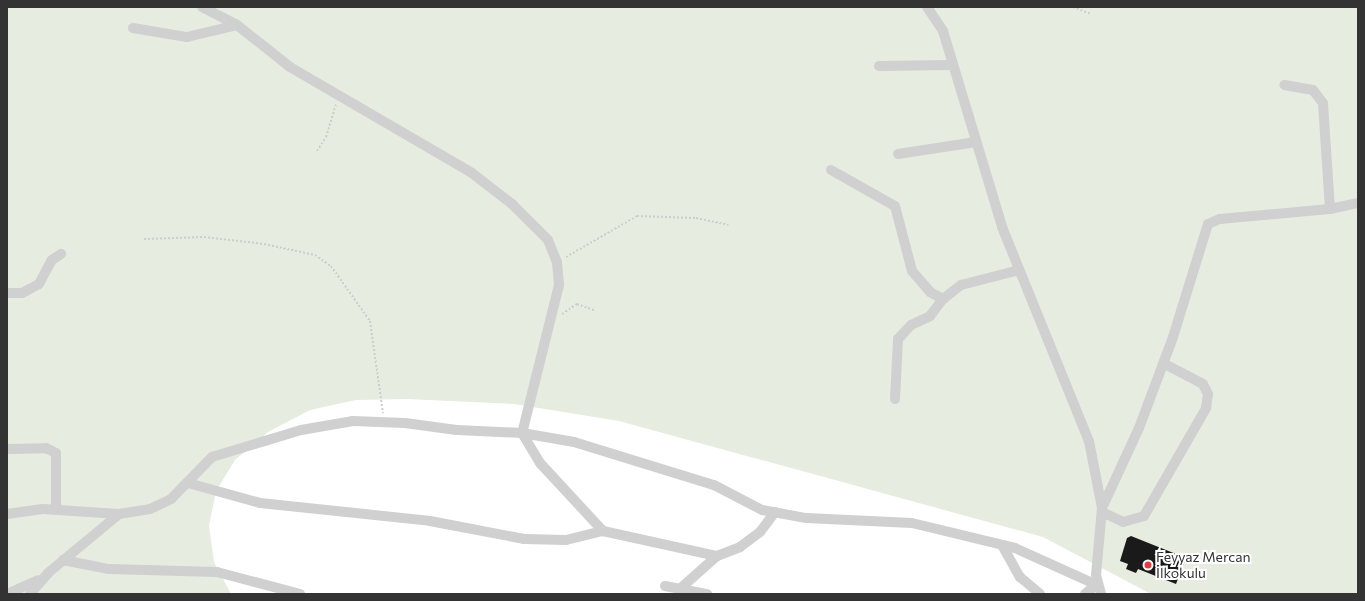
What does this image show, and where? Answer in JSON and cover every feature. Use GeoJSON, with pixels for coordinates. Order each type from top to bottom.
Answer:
{"type":"FeatureCollection","features":[{"type":"Feature","properties":{"kind":"street"},"geometry":{"type":"LineString","coordinates":[[202,7],[237,25],[290,67],[342,95],[472,173],[512,204],[548,240],[557,262],[559,285],[551,323],[522,433],[540,463],[603,531]]}},
{"type":"Feature","properties":{"kind":"street"},"geometry":{"type":"LineString","coordinates":[[927,7],[943,32],[976,142],[1019,270],[1089,441],[1102,510],[1098,588]]}},
{"type":"Feature","properties":{"kind":"street"},"geometry":{"type":"LineString","coordinates":[[133,28],[187,37],[237,25]]}},
{"type":"Feature","properties":{"kind":"street"},"geometry":{"type":"LineString","coordinates":[[879,66],[953,65]]}},
{"type":"Feature","properties":{"kind":"street"},"geometry":{"type":"LineString","coordinates":[[1284,85],[1312,90],[1323,103],[1330,209]]}},
{"type":"Feature","properties":{"kind":"street"},"geometry":{"type":"LineString","coordinates":[[898,154],[976,142]]}},
{"type":"Feature","properties":{"kind":"street"},"geometry":{"type":"LineString","coordinates":[[831,170],[895,206],[912,271],[920,284],[943,299]]}},
{"type":"Feature","properties":{"kind":"street"},"geometry":{"type":"LineString","coordinates":[[1102,510],[1163,363],[1208,224],[1220,218],[1330,209],[1358,203]]}},
{"type":"Feature","properties":{"kind":"street"},"geometry":{"type":"LineString","coordinates":[[7,292],[22,292],[39,284],[52,260],[61,254]]}},
{"type":"Feature","properties":{"kind":"street"},"geometry":{"type":"LineString","coordinates":[[895,399],[898,339],[911,325],[930,316],[943,299],[961,285],[1019,270]]}},
{"type":"Feature","properties":{"kind":"street"},"geometry":{"type":"LineString","coordinates":[[1102,510],[1123,522],[1144,516],[1206,408],[1208,394],[1203,384],[1163,363]]}},
{"type":"Feature","properties":{"kind":"street"},"geometry":{"type":"LineString","coordinates":[[7,514],[56,510],[119,514],[150,509],[171,499],[212,457],[301,430],[353,421],[384,422],[522,433],[574,442],[714,484],[762,510],[806,518],[912,523],[1002,545],[1098,588]]}},
{"type":"Feature","properties":{"kind":"street"},"geometry":{"type":"LineString","coordinates":[[7,449],[46,448],[56,453],[56,510]]}},
{"type":"Feature","properties":{"kind":"street"},"geometry":{"type":"LineString","coordinates":[[188,483],[260,503],[430,521],[524,539],[566,540],[603,531],[717,556]]}},
{"type":"Feature","properties":{"kind":"street"},"geometry":{"type":"LineString","coordinates":[[682,586],[717,556],[740,547],[760,532],[775,512]]}},
{"type":"Feature","properties":{"kind":"street"},"geometry":{"type":"LineString","coordinates":[[30,594],[48,573],[119,514]]}},
{"type":"Feature","properties":{"kind":"street"},"geometry":{"type":"LineString","coordinates":[[1002,545],[1020,577],[1040,594]]}},
{"type":"Feature","properties":{"kind":"street"},"geometry":{"type":"LineString","coordinates":[[63,560],[110,569],[217,572],[300,594]]}},
{"type":"Feature","properties":{"kind":"street"},"geometry":{"type":"LineString","coordinates":[[7,594],[48,573]]}},
{"type":"Feature","properties":{"kind":"street"},"geometry":{"type":"LineString","coordinates":[[665,586],[682,586],[707,594]]}},
{"type":"Feature","properties":{"kind":"street"},"geometry":{"type":"LineString","coordinates":[[1085,594],[1098,588]]}},
{"type":"Feature","properties":{"kind":"path"},"geometry":{"type":"LineString","coordinates":[[1073,7],[1090,14]]}},
{"type":"Feature","properties":{"kind":"path"},"geometry":{"type":"LineString","coordinates":[[317,151],[326,138],[334,107],[342,95]]}},
{"type":"Feature","properties":{"kind":"path"},"geometry":{"type":"LineString","coordinates":[[557,262],[637,216],[696,218],[728,225]]}},
{"type":"Feature","properties":{"kind":"path"},"geometry":{"type":"LineString","coordinates":[[144,239],[204,237],[264,244],[315,256],[331,266],[370,321],[384,422]]}},
{"type":"Feature","properties":{"kind":"path"},"geometry":{"type":"LineString","coordinates":[[551,323],[574,304],[596,311]]}},
{"type":"Feature","properties":{"kind":"shaded area"},"geometry":{"type":"Polygon","coordinates":[[[7,7],[1358,7],[1358,594],[1151,594],[1043,537],[619,421],[514,404],[407,399],[356,400],[310,410],[268,432],[235,460],[216,491],[209,526],[214,562],[231,594],[7,594],[7,7]]]}},
{"type":"Feature","properties":{"kind":"building"},"geometry":{"type":"Polygon","coordinates":[[[1131,536],[1186,558],[1176,584],[1138,569],[1136,573],[1126,569],[1128,564],[1120,561],[1127,538],[1131,536]]]}},
{"type":"Feature","properties":{"kind":"place","name":"Feyyaz Mercan İlkokulu"},"geometry":{"type":"Point","coordinates":[1148,565]}}]}
